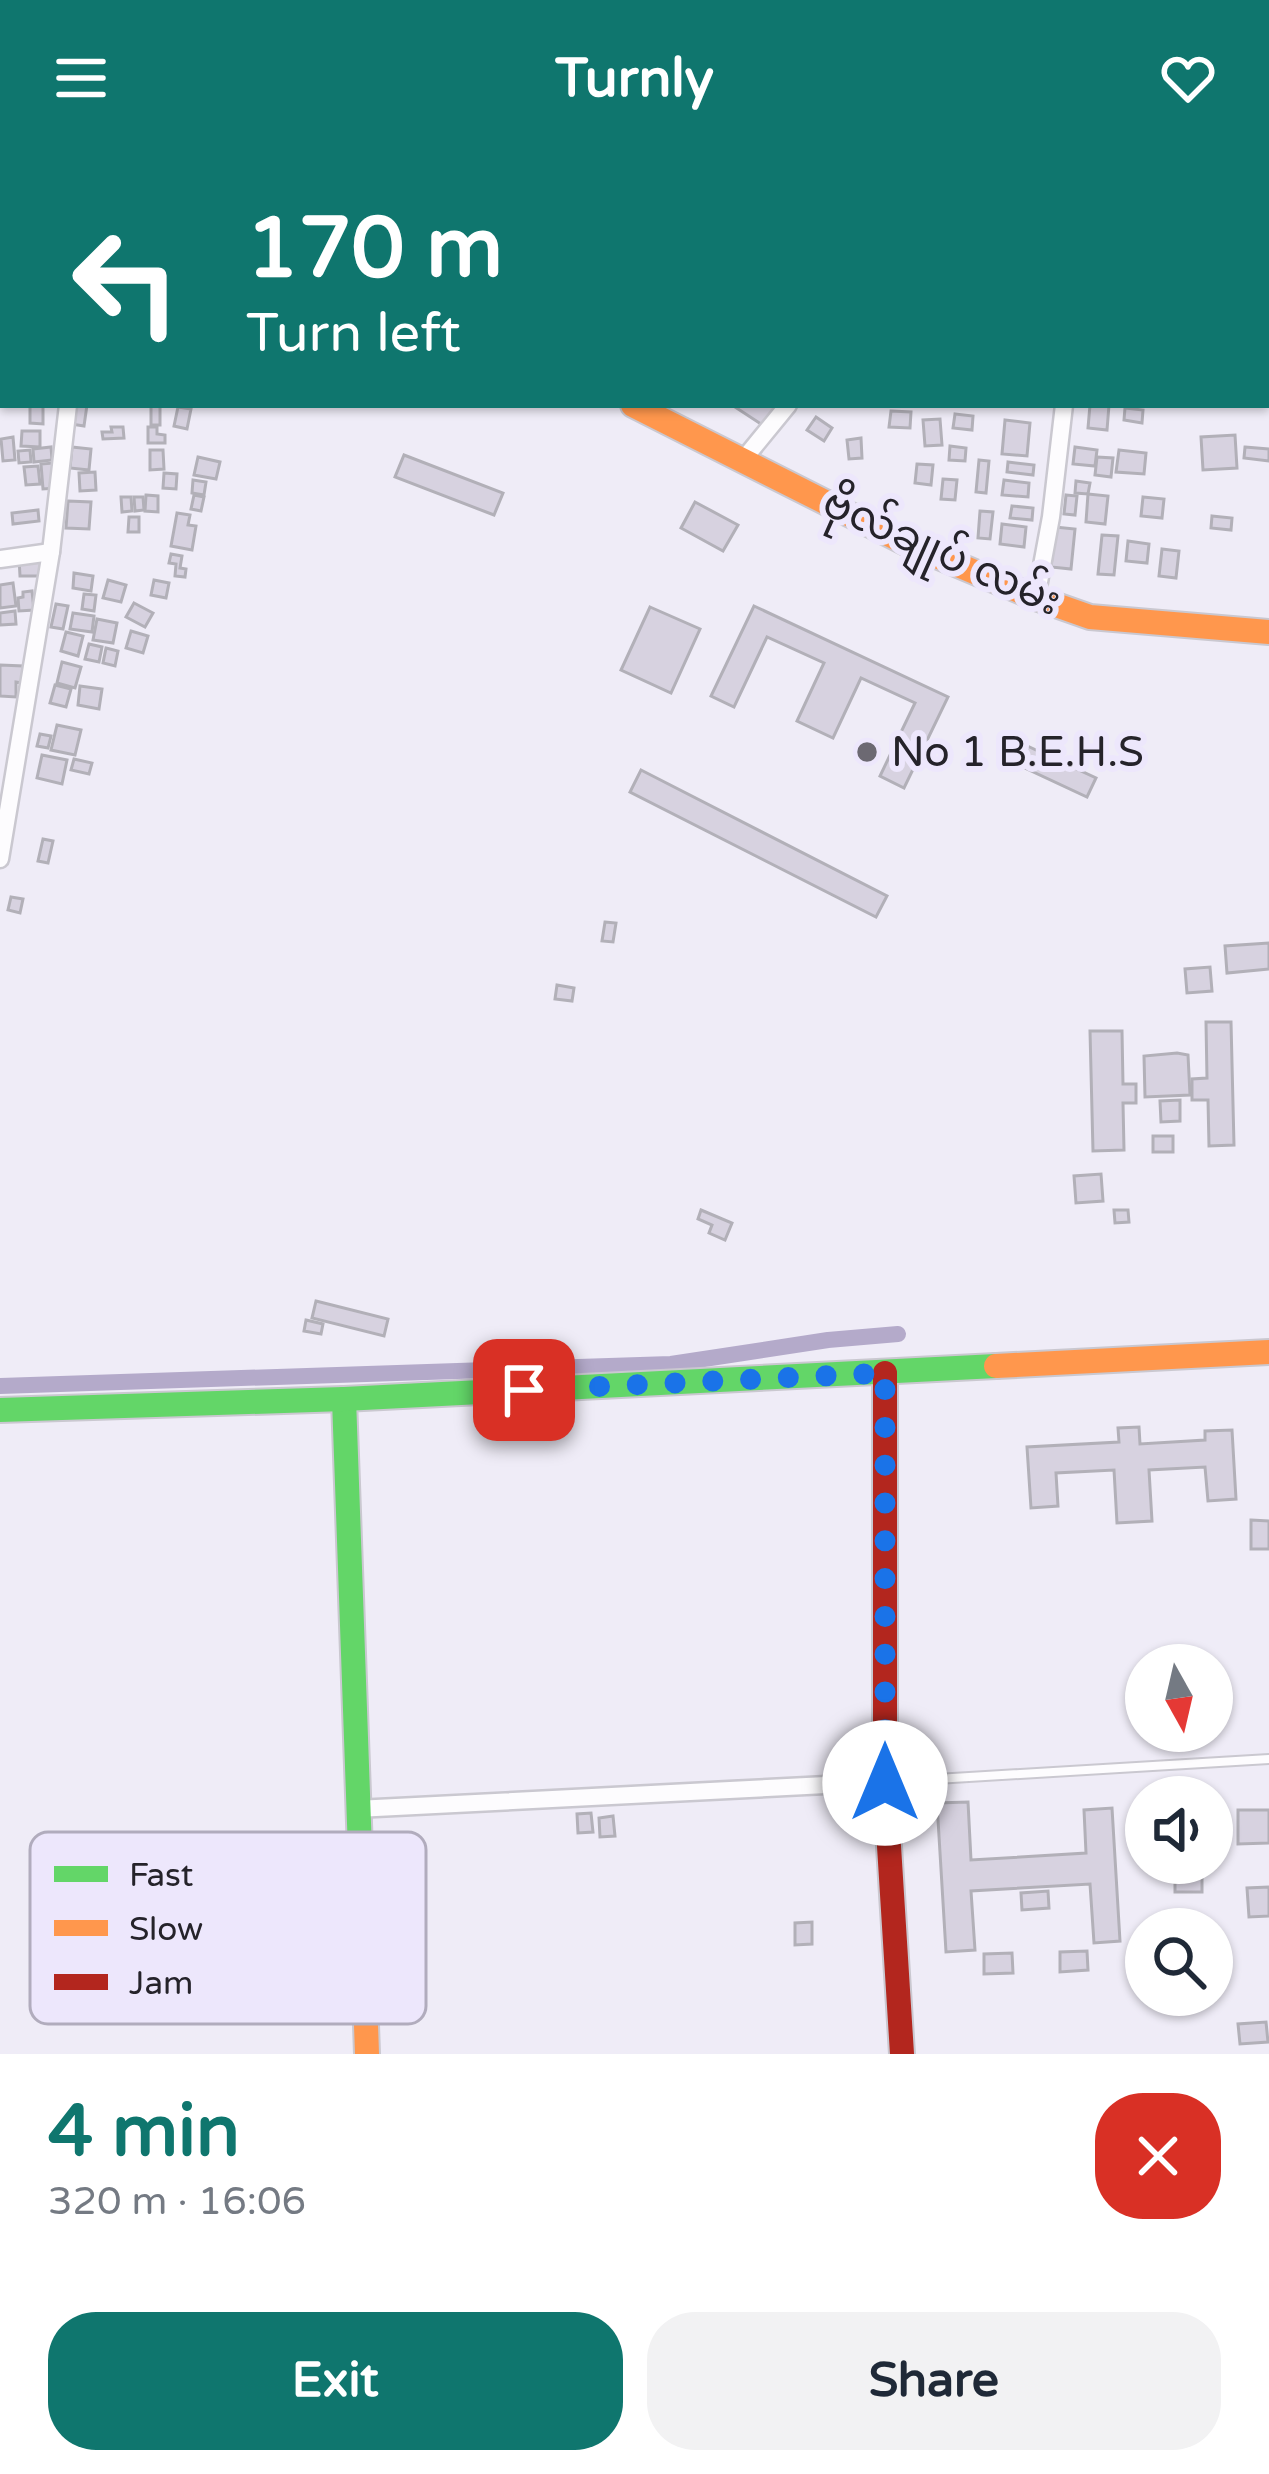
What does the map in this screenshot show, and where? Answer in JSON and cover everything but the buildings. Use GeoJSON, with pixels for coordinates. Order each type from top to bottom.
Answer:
{"type":"FeatureCollection","features":[{"type":"Feature","properties":{"kind":"street"},"geometry":{"type":"LineString","coordinates":[[0,859],[51,552],[68,408]]}},
{"type":"Feature","properties":{"kind":"street","name":"ဗိုလ်ချုပ် လမ်း"},"geometry":{"type":"LineString","coordinates":[[639,408],[906,543],[1036,598],[1090,617],[1269,632]]}},
{"type":"Feature","properties":{"kind":"street"},"geometry":{"type":"LineString","coordinates":[[742,460],[785,408]]}},
{"type":"Feature","properties":{"kind":"street"},"geometry":{"type":"LineString","coordinates":[[1036,598],[1064,408]]}},
{"type":"Feature","properties":{"kind":"street"},"geometry":{"type":"LineString","coordinates":[[0,559],[51,552]]}},
{"type":"Feature","properties":{"kind":"street"},"geometry":{"type":"LineString","coordinates":[[0,1410],[344,1399],[1269,1352]]}},
{"type":"Feature","properties":{"kind":"street"},"geometry":{"type":"LineString","coordinates":[[885,1373],[885,1783],[902,2054]]}},
{"type":"Feature","properties":{"kind":"street"},"geometry":{"type":"LineString","coordinates":[[344,1399],[357,1832]]}},
{"type":"Feature","properties":{"kind":"street"},"geometry":{"type":"LineString","coordinates":[[356,1809],[885,1783]]}},
{"type":"Feature","properties":{"kind":"street"},"geometry":{"type":"LineString","coordinates":[[366,2024],[367,2054]]}},
{"type":"Feature","properties":{"kind":"lane"},"geometry":{"type":"LineString","coordinates":[[885,1783],[1269,1759]]}},
{"type":"Feature","properties":{"kind":"waterway"},"geometry":{"type":"LineString","coordinates":[[0,1386],[671,1364],[898,1334]]}},
{"type":"Feature","properties":{"kind":"traffic: fast"},"geometry":{"type":"LineString","coordinates":[[0,1410],[344,1399],[996,1366]]}},
{"type":"Feature","properties":{"kind":"traffic: fast"},"geometry":{"type":"LineString","coordinates":[[344,1399],[359,1832]]}},
{"type":"Feature","properties":{"kind":"traffic: slow"},"geometry":{"type":"LineString","coordinates":[[639,408],[906,543],[1036,598],[1090,617],[1269,632]]}},
{"type":"Feature","properties":{"kind":"traffic: slow"},"geometry":{"type":"LineString","coordinates":[[996,1366],[1269,1352]]}},
{"type":"Feature","properties":{"kind":"traffic: slow"},"geometry":{"type":"LineString","coordinates":[[366,2024],[367,2054]]}},
{"type":"Feature","properties":{"kind":"traffic: jam"},"geometry":{"type":"LineString","coordinates":[[885,1373],[885,1782],[902,2054]]}},
{"type":"Feature","properties":{"kind":"place","name":"No 1 B.E.H.S"},"geometry":{"type":"Point","coordinates":[867,752]}},
{"type":"Feature","properties":{"kind":"route"},"geometry":{"type":"LineString","coordinates":[[524,1390],[885,1373],[885,1783]]}}]}
